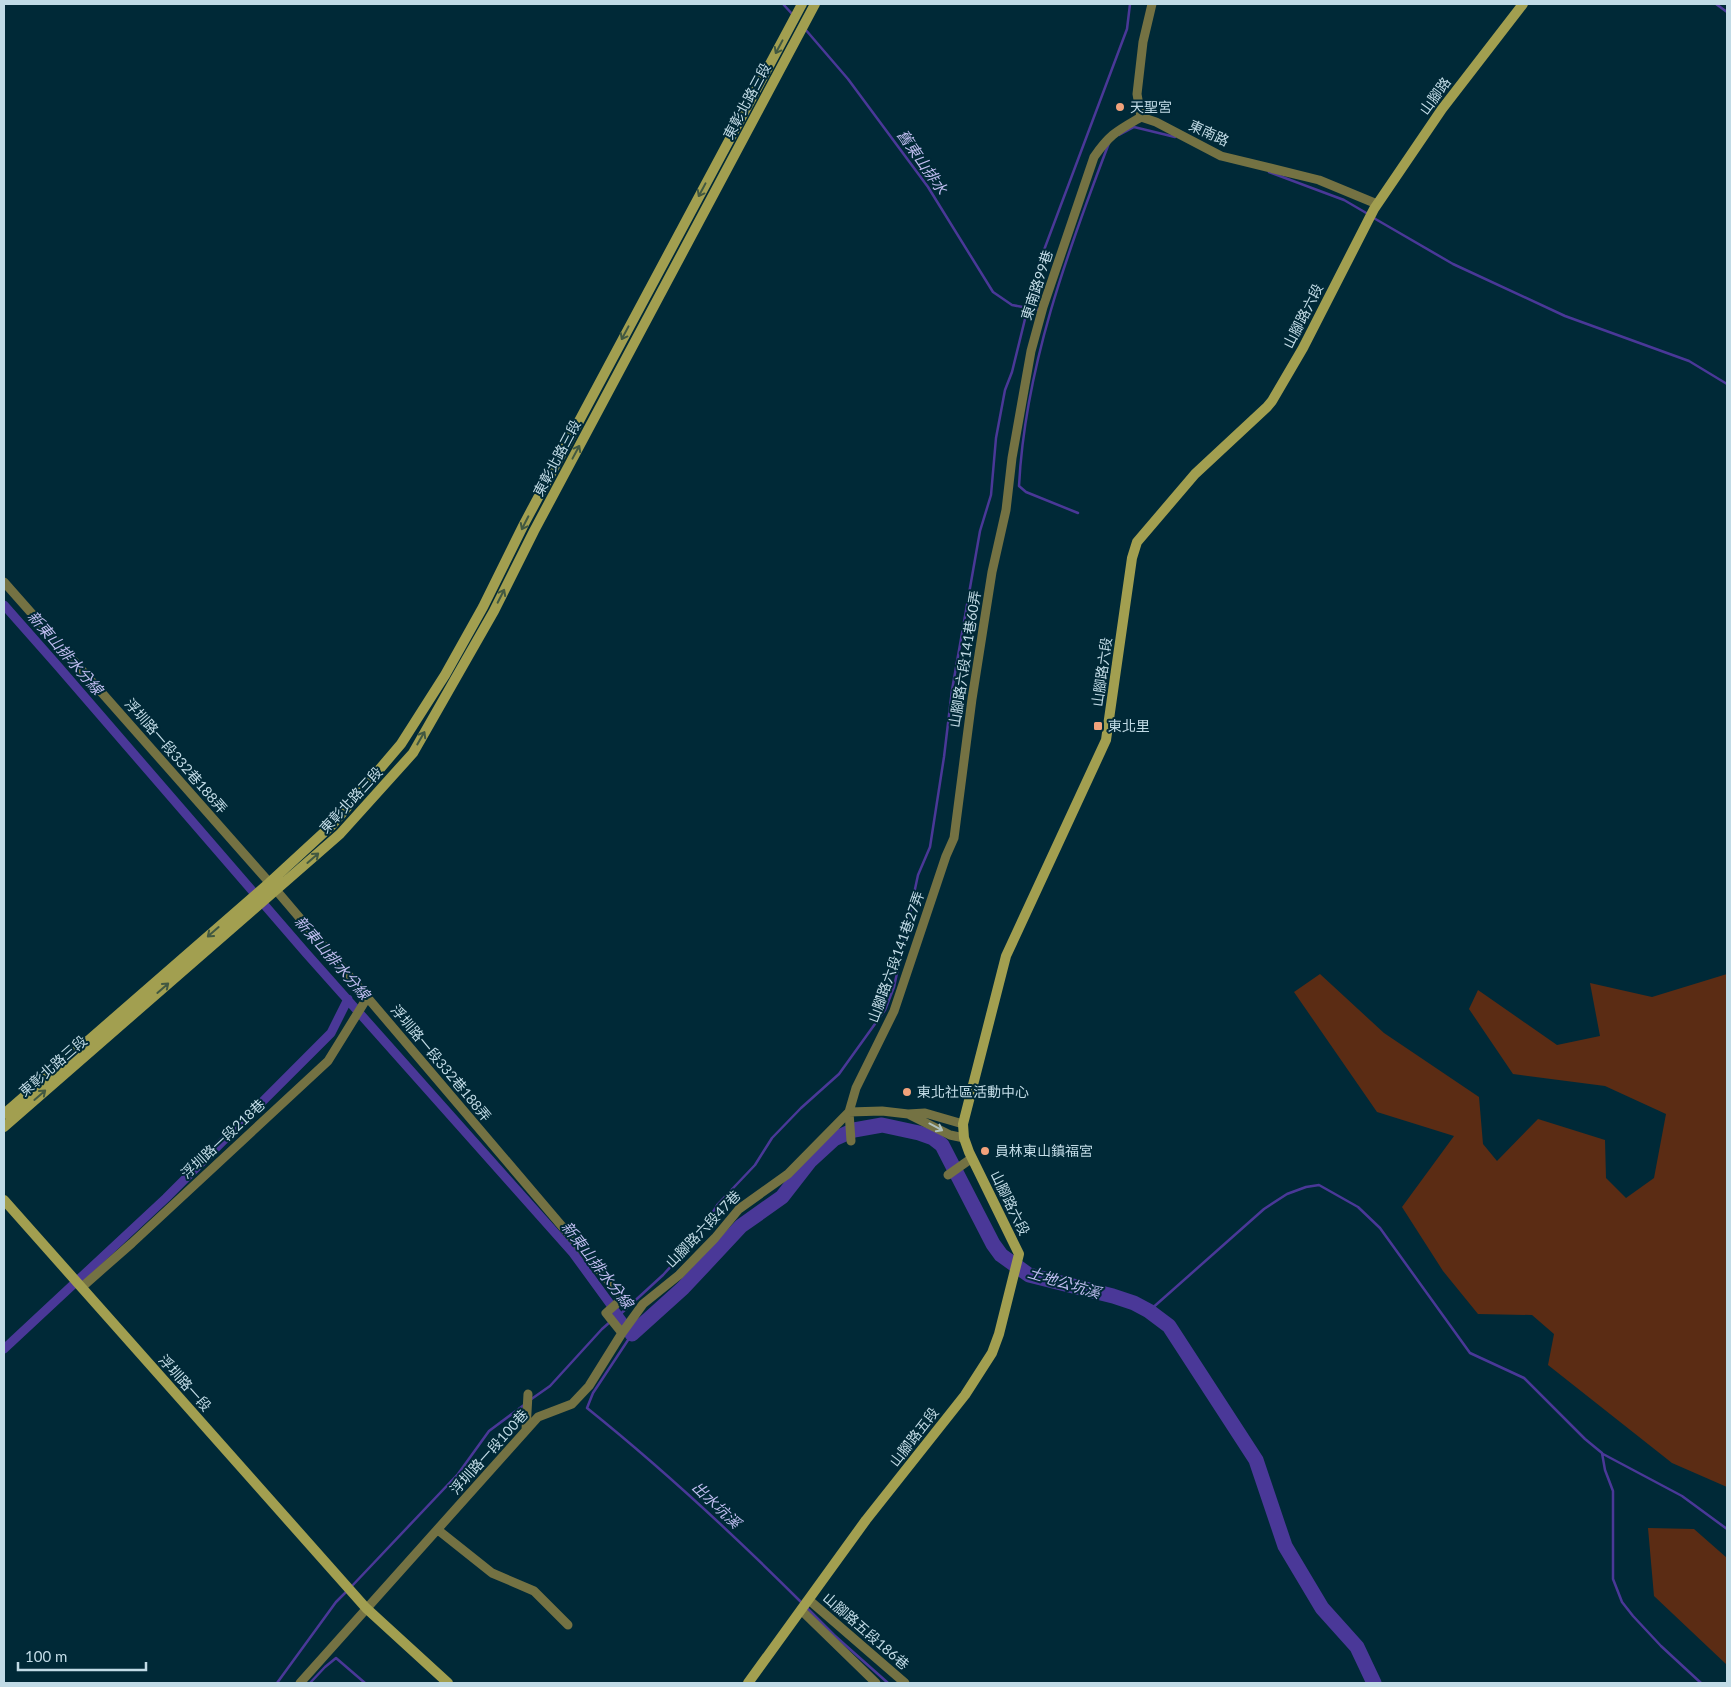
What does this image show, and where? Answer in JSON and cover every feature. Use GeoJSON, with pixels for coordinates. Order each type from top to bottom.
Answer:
{"type":"FeatureCollection","features":[{"type":"Feature","properties":{"kind":"street","name":"東彰北路三段"},"geometry":{"type":"LineString","coordinates":[[273,886],[332,825],[401,744],[445,675],[483,607],[524,524],[802,4]]}},
{"type":"Feature","properties":{"kind":"street","name":"東彰北路三段"},"geometry":{"type":"LineString","coordinates":[[273,886],[340,834],[412,753],[494,611],[543,514],[815,4]]}},
{"type":"Feature","properties":{"kind":"street"},"geometry":{"type":"LineString","coordinates":[[1141,118],[1137,94],[1143,42],[1152,4]]}},
{"type":"Feature","properties":{"kind":"street","name":"山腳路"},"geometry":{"type":"LineString","coordinates":[[1366,224],[1375,207],[1442,109],[1523,4]]}},
{"type":"Feature","properties":{"kind":"street","name":"東南路"},"geometry":{"type":"LineString","coordinates":[[1141,118],[1156,122],[1221,156],[1319,180],[1375,207]]}},
{"type":"Feature","properties":{"kind":"street","name":"東南路99巷"},"geometry":{"type":"LineString","coordinates":[[1009,486],[1012,458],[1031,351],[1043,307],[1094,157],[1106,140],[1115,132],[1141,118]]}},
{"type":"Feature","properties":{"kind":"street","name":"山腳路六段"},"geometry":{"type":"LineString","coordinates":[[1019,1254],[972,1158],[964,1138],[963,1124],[1006,956],[1106,740],[1132,558],[1138,542],[1195,474],[1268,407],[1303,348],[1366,224]]}},
{"type":"Feature","properties":{"kind":"street","name":"山腳路六段141巷60弄"},"geometry":{"type":"LineString","coordinates":[[954,838],[992,572],[1004,520],[1009,486]]}},
{"type":"Feature","properties":{"kind":"street","name":"浮圳路一段332巷188弄"},"geometry":{"type":"LineString","coordinates":[[4,582],[273,886],[623,1298],[606,1313],[622,1333]]}},
{"type":"Feature","properties":{"kind":"street","name":"山腳路六段141巷27弄"},"geometry":{"type":"LineString","coordinates":[[849,1112],[856,1088],[894,1011],[946,856],[954,838]]}},
{"type":"Feature","properties":{"kind":"street"},"geometry":{"type":"LineString","coordinates":[[253,904],[273,886]]}},
{"type":"Feature","properties":{"kind":"street","name":"東彰北路三段"},"geometry":{"type":"LineString","coordinates":[[4,1114],[253,904]]}},
{"type":"Feature","properties":{"kind":"street","name":"東彰北路三段"},"geometry":{"type":"LineString","coordinates":[[4,1127],[253,904]]}},
{"type":"Feature","properties":{"kind":"street","name":"浮圳路一段218巷"},"geometry":{"type":"LineString","coordinates":[[82,1287],[132,1244],[328,1061],[367,998]]}},
{"type":"Feature","properties":{"kind":"street"},"geometry":{"type":"LineString","coordinates":[[851,1141],[849,1112],[925,1113],[963,1124]]}},
{"type":"Feature","properties":{"kind":"street","name":"山腳路六段47巷"},"geometry":{"type":"LineString","coordinates":[[622,1333],[643,1304],[679,1275],[715,1238],[739,1209],[788,1174],[849,1112]]}},
{"type":"Feature","properties":{"kind":"street"},"geometry":{"type":"LineString","coordinates":[[908,1114],[950,1135],[964,1138]]}},
{"type":"Feature","properties":{"kind":"street"},"geometry":{"type":"LineString","coordinates":[[948,1175],[972,1158]]}},
{"type":"Feature","properties":{"kind":"street","name":"浮圳路一段"},"geometry":{"type":"LineString","coordinates":[[4,1200],[366,1608],[448,1683]]}},
{"type":"Feature","properties":{"kind":"street","name":"山腳路五段"},"geometry":{"type":"LineString","coordinates":[[801,1610],[866,1520],[965,1395],[992,1353],[999,1334],[1019,1254]]}},
{"type":"Feature","properties":{"kind":"street","name":"浮圳路一段100巷"},"geometry":{"type":"LineString","coordinates":[[300,1683],[538,1417],[572,1404],[589,1386],[622,1333]]}},
{"type":"Feature","properties":{"kind":"street"},"geometry":{"type":"LineString","coordinates":[[526,1430],[528,1394]]}},
{"type":"Feature","properties":{"kind":"street"},"geometry":{"type":"LineString","coordinates":[[438,1530],[492,1573],[534,1592],[568,1625]]}},
{"type":"Feature","properties":{"kind":"street","name":"山腳路五段186巷"},"geometry":{"type":"LineString","coordinates":[[809,1600],[905,1683]]}},
{"type":"Feature","properties":{"kind":"street"},"geometry":{"type":"LineString","coordinates":[[748,1683],[801,1610],[876,1683]]}},
{"type":"Feature","properties":{"kind":"shaded area"},"geometry":{"type":"Polygon","coordinates":[[[1320,974],[1384,1033],[1479,1097],[1483,1144],[1497,1161],[1538,1119],[1605,1140],[1606,1178],[1626,1198],[1654,1178],[1666,1114],[1605,1086],[1513,1074],[1469,1009],[1478,990],[1557,1045],[1600,1036],[1590,983],[1652,997],[1727,974],[1727,1487],[1672,1463],[1548,1365],[1554,1334],[1532,1315],[1478,1314],[1443,1271],[1402,1207],[1454,1136],[1377,1112],[1294,992],[1320,974]]]}},
{"type":"Feature","properties":{"kind":"shaded area"},"geometry":{"type":"Polygon","coordinates":[[[1648,1528],[1694,1529],[1727,1558],[1727,1665],[1654,1596],[1648,1528]]]}},
{"type":"Feature","properties":{"kind":"waterway","name":"舊東山排水"},"geometry":{"type":"LineString","coordinates":[[783,4],[793,15]]}},
{"type":"Feature","properties":{"kind":"waterway"},"geometry":{"type":"LineString","coordinates":[[615,1319],[663,1275],[696,1239],[718,1204],[755,1165],[772,1138],[801,1108],[839,1074],[885,1010],[894,987],[918,875],[930,847],[952,690],[980,531],[991,495],[996,438],[1005,390],[1012,372],[1038,266],[1127,29],[1130,4]]}},
{"type":"Feature","properties":{"kind":"waterway"},"geometry":{"type":"LineString","coordinates":[[1716,4],[1727,12]]}},
{"type":"Feature","properties":{"kind":"waterway","name":"舊東山排水"},"geometry":{"type":"LineString","coordinates":[[805,29],[848,79],[928,187],[993,292],[1012,305],[1039,310]]}},
{"type":"Feature","properties":{"kind":"waterway"},"geometry":{"type":"LineString","coordinates":[[1119,135],[1134,127],[1175,137]]}},
{"type":"Feature","properties":{"kind":"waterway"},"geometry":{"type":"LineString","coordinates":[[1078,513],[1026,492],[1019,486],[1030,398],[1050,312],[1078,226],[1109,143]]}},
{"type":"Feature","properties":{"kind":"waterway"},"geometry":{"type":"LineString","coordinates":[[1269,172],[1344,200],[1368,214]]}},
{"type":"Feature","properties":{"kind":"waterway"},"geometry":{"type":"LineString","coordinates":[[1372,217],[1453,264],[1565,316],[1689,361],[1727,384]]}},
{"type":"Feature","properties":{"kind":"waterway","name":"新東山排水分線"},"geometry":{"type":"LineString","coordinates":[[4,605],[306,953],[573,1253],[632,1334]]}},
{"type":"Feature","properties":{"kind":"waterway"},"geometry":{"type":"LineString","coordinates":[[4,1349],[166,1198],[331,1033],[348,999]]}},
{"type":"Feature","properties":{"kind":"waterway","name":"土地公坑溪"},"geometry":{"type":"LineString","coordinates":[[632,1334],[683,1288],[741,1226],[782,1197],[810,1161],[834,1139],[854,1130],[882,1125],[933,1138],[942,1145],[993,1244],[1001,1255],[1029,1275],[1134,1303],[1149,1311],[1169,1326],[1256,1460],[1285,1546],[1322,1608],[1357,1647],[1374,1683]]}},
{"type":"Feature","properties":{"kind":"waterway"},"geometry":{"type":"LineString","coordinates":[[1149,1311],[1264,1209],[1287,1194],[1306,1187],[1319,1185],[1358,1207],[1380,1228],[1470,1353],[1524,1378],[1585,1439],[1602,1453],[1605,1470],[1613,1491],[1613,1579],[1622,1602],[1661,1646],[1701,1683]]}},
{"type":"Feature","properties":{"kind":"waterway"},"geometry":{"type":"LineString","coordinates":[[530,1400],[550,1386],[610,1322]]}},
{"type":"Feature","properties":{"kind":"waterway","name":"出水坑溪"},"geometry":{"type":"LineString","coordinates":[[632,1334],[593,1393],[587,1408],[698,1503],[803,1604]]}},
{"type":"Feature","properties":{"kind":"waterway"},"geometry":{"type":"LineString","coordinates":[[351,1587],[458,1474],[489,1431],[524,1405]]}},
{"type":"Feature","properties":{"kind":"waterway"},"geometry":{"type":"LineString","coordinates":[[1603,1454],[1682,1496],[1727,1529]]}},
{"type":"Feature","properties":{"kind":"waterway"},"geometry":{"type":"LineString","coordinates":[[277,1683],[336,1602],[347,1591]]}},
{"type":"Feature","properties":{"kind":"waterway","name":"出水坑溪"},"geometry":{"type":"LineString","coordinates":[[807,1608],[888,1683]]}},
{"type":"Feature","properties":{"kind":"waterway"},"geometry":{"type":"LineString","coordinates":[[310,1683],[336,1658],[365,1683]]}},
{"type":"Feature","properties":{"kind":"place","name":"天聖宮"},"geometry":{"type":"Point","coordinates":[1120,107]}},
{"type":"Feature","properties":{"kind":"place","name":"東北里"},"geometry":{"type":"Point","coordinates":[1098,726]}},
{"type":"Feature","properties":{"kind":"place","name":"東北社區活動中心"},"geometry":{"type":"Point","coordinates":[907,1092]}},
{"type":"Feature","properties":{"kind":"place","name":"員林東山鎮福宮"},"geometry":{"type":"Point","coordinates":[985,1151]}}]}
